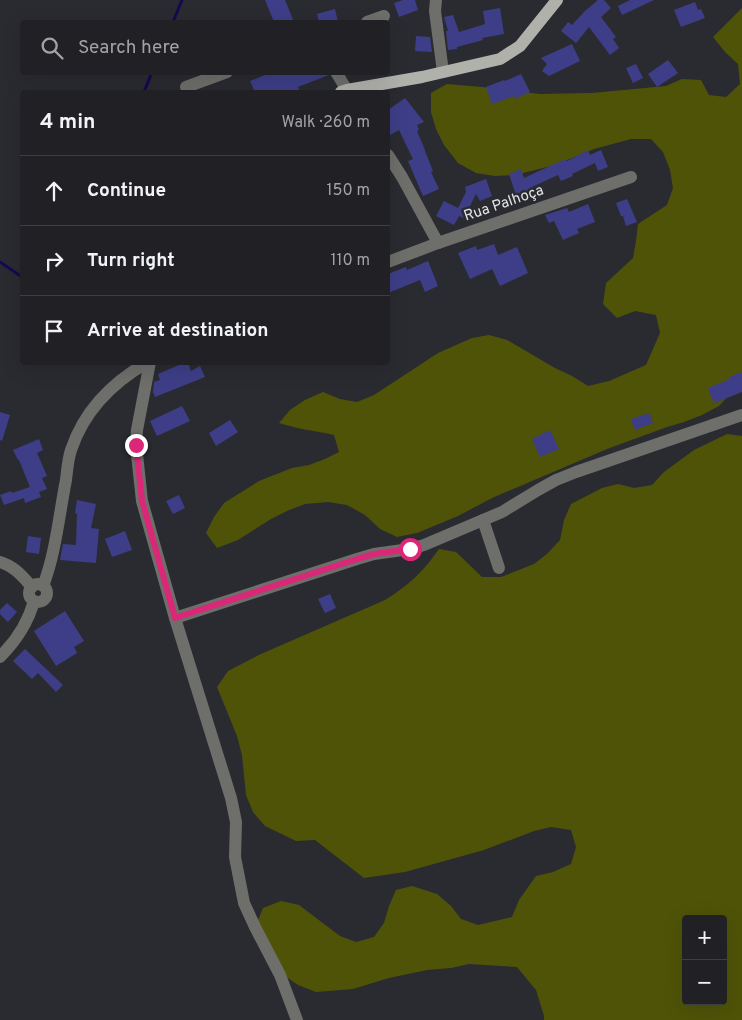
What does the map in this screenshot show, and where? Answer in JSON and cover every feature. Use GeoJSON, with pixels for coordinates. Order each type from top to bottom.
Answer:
{"type":"FeatureCollection","features":[{"type":"Feature","properties":{"kind":"main road"},"geometry":{"type":"LineString","coordinates":[[355,90],[500,59],[520,46],[557,0]]}},
{"type":"Feature","properties":{"kind":"street"},"geometry":{"type":"LineString","coordinates":[[436,0],[434,11],[443,72]]}},
{"type":"Feature","properties":{"kind":"street"},"geometry":{"type":"LineString","coordinates":[[373,20],[384,16]]}},
{"type":"Feature","properties":{"kind":"street"},"geometry":{"type":"LineString","coordinates":[[186,87],[219,75]]}},
{"type":"Feature","properties":{"kind":"street"},"geometry":{"type":"LineString","coordinates":[[337,75],[344,90]]}},
{"type":"Feature","properties":{"kind":"street"},"geometry":{"type":"LineString","coordinates":[[390,158],[438,243]]}},
{"type":"Feature","properties":{"kind":"street","name":"Rua Palhoça"},"geometry":{"type":"LineString","coordinates":[[390,261],[631,177]]}},
{"type":"Feature","properties":{"kind":"street"},"geometry":{"type":"LineString","coordinates":[[38,586],[48,574],[71,450],[85,420],[94,406],[124,377],[144,365]]}},
{"type":"Feature","properties":{"kind":"street"},"geometry":{"type":"LineString","coordinates":[[148,365],[136,445],[142,501],[175,618],[231,798],[236,822],[235,857],[244,903],[280,975],[297,1020]]}},
{"type":"Feature","properties":{"kind":"street"},"geometry":{"type":"LineString","coordinates":[[175,618],[374,554],[424,545],[502,512],[556,480],[742,415]]}},
{"type":"Feature","properties":{"kind":"street"},"geometry":{"type":"LineString","coordinates":[[483,520],[498,568]]}},
{"type":"Feature","properties":{"kind":"street"},"geometry":{"type":"LineString","coordinates":[[0,562],[10,564],[21,575],[47,592],[45,599],[34,601],[27,623],[0,657]]}},
{"type":"Feature","properties":{"kind":"shaded area"},"geometry":{"type":"Polygon","coordinates":[[[742,8],[742,376],[732,392],[719,406],[684,422],[607,449],[492,498],[458,516],[417,533],[397,537],[380,529],[365,515],[347,505],[328,502],[305,504],[287,511],[238,540],[217,548],[206,533],[224,503],[259,481],[292,468],[309,465],[339,452],[334,435],[279,423],[290,410],[305,400],[323,392],[340,399],[357,402],[374,395],[438,353],[472,338],[489,335],[507,340],[588,386],[609,381],[646,365],[660,333],[656,315],[635,311],[617,318],[603,304],[606,283],[633,258],[638,224],[667,205],[673,188],[670,170],[663,152],[651,139],[631,139],[594,149],[555,165],[515,175],[495,176],[476,173],[458,163],[444,145],[436,129],[431,112],[431,93],[447,84],[540,94],[592,93],[666,86],[682,79],[701,80],[709,95],[726,97],[740,84],[738,64],[713,37],[742,8]]]}},
{"type":"Feature","properties":{"kind":"shaded area"},"geometry":{"type":"Polygon","coordinates":[[[727,434],[742,436],[742,1020],[544,1020],[536,990],[517,967],[469,964],[389,978],[353,989],[316,992],[298,985],[282,974],[256,925],[263,908],[281,901],[299,905],[340,936],[356,942],[374,937],[384,923],[396,890],[412,886],[437,894],[451,906],[461,919],[478,925],[512,917],[519,900],[536,876],[553,872],[571,864],[576,847],[571,830],[551,827],[534,831],[484,850],[405,872],[364,878],[315,840],[296,841],[265,826],[253,812],[246,795],[242,755],[237,736],[217,687],[228,671],[261,654],[385,600],[415,578],[439,549],[456,552],[482,577],[501,577],[534,564],[560,540],[564,520],[571,504],[602,488],[618,484],[634,488],[652,485],[664,472],[694,450],[727,434]]]}},
{"type":"Feature","properties":{"kind":"building"},"geometry":{"type":"Polygon","coordinates":[[[265,0],[285,0],[293,20],[273,20],[265,0]]]}},
{"type":"Feature","properties":{"kind":"building"},"geometry":{"type":"Polygon","coordinates":[[[403,0],[415,0],[418,10],[399,17],[394,3],[403,0]]]}},
{"type":"Feature","properties":{"kind":"building"},"geometry":{"type":"Polygon","coordinates":[[[598,0],[604,0],[611,8],[601,17],[616,37],[613,39],[619,48],[610,55],[589,27],[576,43],[561,31],[568,22],[572,25],[598,0]]]}},
{"type":"Feature","properties":{"kind":"building"},"geometry":{"type":"Polygon","coordinates":[[[630,0],[654,0],[622,15],[618,6],[630,0]]]}},
{"type":"Feature","properties":{"kind":"building"},"geometry":{"type":"Polygon","coordinates":[[[695,2],[698,10],[701,9],[705,18],[681,27],[674,10],[695,2]]]}},
{"type":"Feature","properties":{"kind":"building"},"geometry":{"type":"Polygon","coordinates":[[[500,8],[504,34],[482,38],[483,40],[457,47],[457,49],[448,50],[446,31],[448,31],[444,17],[453,15],[459,32],[485,24],[483,11],[500,8]]]}},
{"type":"Feature","properties":{"kind":"building"},"geometry":{"type":"Polygon","coordinates":[[[335,9],[338,20],[318,20],[317,14],[335,9]]]}},
{"type":"Feature","properties":{"kind":"building"},"geometry":{"type":"Polygon","coordinates":[[[416,36],[430,37],[432,52],[415,51],[416,36]]]}},
{"type":"Feature","properties":{"kind":"building"},"geometry":{"type":"Polygon","coordinates":[[[572,44],[580,61],[549,76],[542,71],[547,64],[541,58],[572,44]]]}},
{"type":"Feature","properties":{"kind":"building"},"geometry":{"type":"Polygon","coordinates":[[[668,60],[678,73],[657,87],[648,74],[668,60]]]}},
{"type":"Feature","properties":{"kind":"building"},"geometry":{"type":"Polygon","coordinates":[[[636,64],[643,78],[633,83],[626,68],[636,64]]]}},
{"type":"Feature","properties":{"kind":"building"},"geometry":{"type":"Polygon","coordinates":[[[521,74],[530,92],[515,99],[514,96],[492,104],[486,87],[521,74]]]}},
{"type":"Feature","properties":{"kind":"building"},"geometry":{"type":"Polygon","coordinates":[[[265,75],[329,75],[298,87],[299,90],[254,90],[250,81],[265,75]]]}},
{"type":"Feature","properties":{"kind":"building"},"geometry":{"type":"Polygon","coordinates":[[[405,98],[424,122],[417,125],[419,130],[417,131],[439,189],[423,196],[408,161],[413,159],[399,130],[390,135],[390,109],[405,98]]]}},
{"type":"Feature","properties":{"kind":"building"},"geometry":{"type":"Polygon","coordinates":[[[588,150],[590,155],[601,150],[608,167],[598,171],[595,163],[561,181],[558,175],[532,187],[536,196],[513,206],[509,198],[516,195],[509,174],[521,169],[524,178],[566,159],[567,161],[588,150]]]}},
{"type":"Feature","properties":{"kind":"building"},"geometry":{"type":"Polygon","coordinates":[[[486,179],[492,196],[480,201],[476,194],[464,218],[459,216],[454,225],[436,216],[444,201],[458,208],[466,192],[465,187],[486,179]]]}},
{"type":"Feature","properties":{"kind":"building"},"geometry":{"type":"Polygon","coordinates":[[[627,199],[637,222],[626,226],[616,203],[627,199]]]}},
{"type":"Feature","properties":{"kind":"building"},"geometry":{"type":"Polygon","coordinates":[[[588,204],[595,222],[577,229],[579,233],[563,240],[554,221],[549,223],[545,215],[567,208],[569,212],[588,204]]]}},
{"type":"Feature","properties":{"kind":"building"},"geometry":{"type":"Polygon","coordinates":[[[494,244],[498,255],[517,247],[528,273],[500,286],[492,269],[470,279],[458,253],[476,246],[477,250],[494,244]]]}},
{"type":"Feature","properties":{"kind":"building"},"geometry":{"type":"Polygon","coordinates":[[[428,261],[438,286],[425,292],[420,280],[390,292],[390,273],[406,267],[407,270],[428,261]]]}},
{"type":"Feature","properties":{"kind":"building"},"geometry":{"type":"Polygon","coordinates":[[[179,365],[189,365],[191,371],[200,366],[205,377],[155,397],[153,392],[154,382],[160,380],[158,374],[179,365]]]}},
{"type":"Feature","properties":{"kind":"building"},"geometry":{"type":"Polygon","coordinates":[[[742,372],[742,392],[714,403],[708,388],[742,372]]]}},
{"type":"Feature","properties":{"kind":"building"},"geometry":{"type":"Polygon","coordinates":[[[182,406],[190,421],[157,436],[150,421],[182,406]]]}},
{"type":"Feature","properties":{"kind":"building"},"geometry":{"type":"Polygon","coordinates":[[[0,412],[10,415],[2,441],[0,440],[0,412]]]}},
{"type":"Feature","properties":{"kind":"building"},"geometry":{"type":"Polygon","coordinates":[[[649,413],[653,423],[635,430],[631,419],[649,413]]]}},
{"type":"Feature","properties":{"kind":"building"},"geometry":{"type":"Polygon","coordinates":[[[230,420],[238,432],[216,446],[209,433],[230,420]]]}},
{"type":"Feature","properties":{"kind":"building"},"geometry":{"type":"Polygon","coordinates":[[[550,430],[559,449],[540,457],[532,439],[550,430]]]}},
{"type":"Feature","properties":{"kind":"building"},"geometry":{"type":"Polygon","coordinates":[[[39,439],[43,450],[37,453],[47,476],[42,478],[47,489],[39,492],[41,497],[25,503],[24,498],[4,505],[0,495],[30,487],[13,450],[39,439]]]}},
{"type":"Feature","properties":{"kind":"building"},"geometry":{"type":"Polygon","coordinates":[[[179,495],[185,508],[173,514],[166,501],[179,495]]]}},
{"type":"Feature","properties":{"kind":"building"},"geometry":{"type":"Polygon","coordinates":[[[77,500],[96,504],[91,528],[99,529],[96,563],[60,560],[63,544],[76,545],[77,514],[75,513],[77,500]]]}},
{"type":"Feature","properties":{"kind":"building"},"geometry":{"type":"Polygon","coordinates":[[[125,531],[132,550],[112,557],[105,539],[125,531]]]}},
{"type":"Feature","properties":{"kind":"building"},"geometry":{"type":"Polygon","coordinates":[[[28,536],[41,538],[39,554],[26,552],[28,536]]]}},
{"type":"Feature","properties":{"kind":"building"},"geometry":{"type":"Polygon","coordinates":[[[330,594],[336,608],[325,613],[318,599],[330,594]]]}},
{"type":"Feature","properties":{"kind":"building"},"geometry":{"type":"Polygon","coordinates":[[[7,603],[17,612],[8,622],[0,614],[0,610],[7,603]]]}},
{"type":"Feature","properties":{"kind":"building"},"geometry":{"type":"Polygon","coordinates":[[[65,611],[84,641],[74,647],[77,653],[56,666],[34,631],[65,611]]]}},
{"type":"Feature","properties":{"kind":"building"},"geometry":{"type":"Polygon","coordinates":[[[25,649],[63,685],[56,692],[38,673],[32,679],[13,661],[25,649]]]}},
{"type":"Feature","properties":{"kind":"waterway"},"geometry":{"type":"LineString","coordinates":[[174,20],[182,0]]}},
{"type":"Feature","properties":{"kind":"waterway"},"geometry":{"type":"LineString","coordinates":[[145,90],[151,75]]}},
{"type":"Feature","properties":{"kind":"waterway"},"geometry":{"type":"LineString","coordinates":[[0,262],[20,276]]}},
{"type":"Feature","properties":{"kind":"route"},"geometry":{"type":"LineString","coordinates":[[136,445],[142,501],[175,618],[374,554],[410,549]]}}]}
